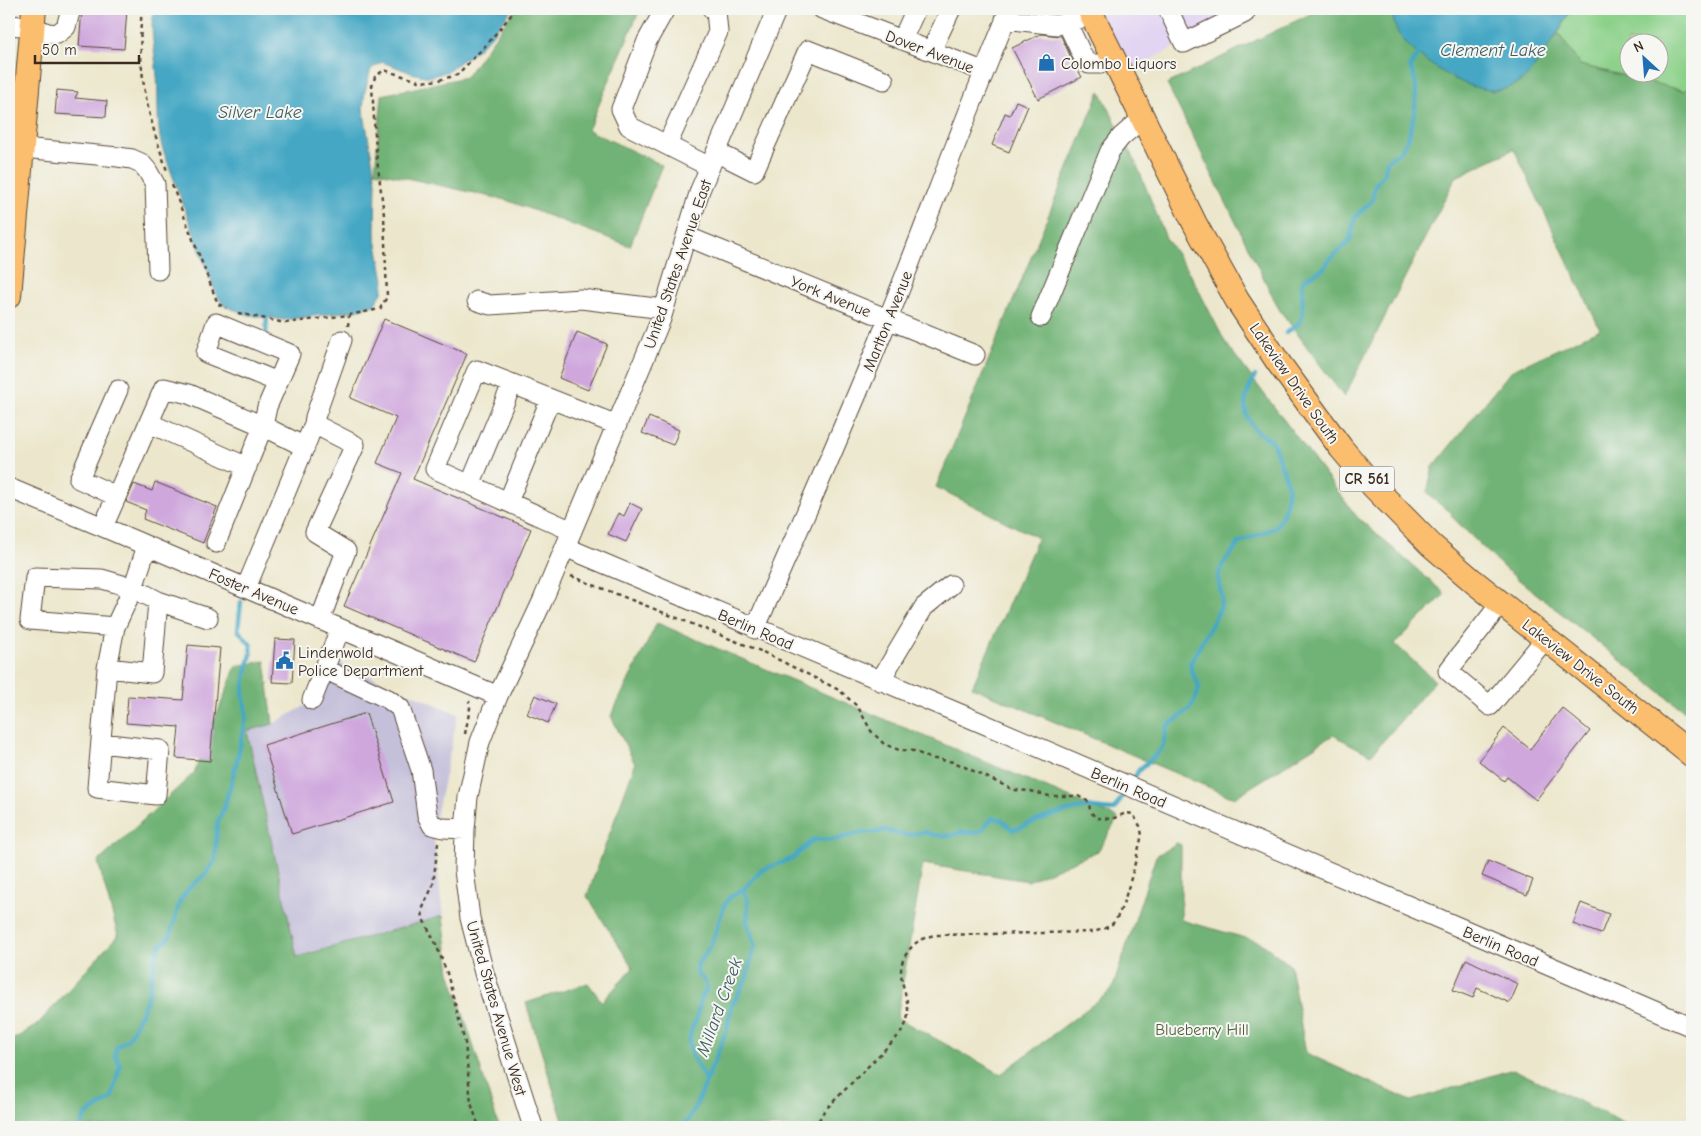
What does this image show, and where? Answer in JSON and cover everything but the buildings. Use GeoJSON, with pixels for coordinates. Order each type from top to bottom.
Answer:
{"type":"FeatureCollection","features":[{"type":"Feature","properties":{"kind":"main road","name":"Lakeview Drive South"},"geometry":{"type":"LineString","coordinates":[[1091,12],[1194,224],[1237,300],[1278,362],[1341,448],[1373,486],[1431,545],[1692,755]]}},
{"type":"Feature","properties":{"kind":"main road"},"geometry":{"type":"LineString","coordinates":[[9,296],[34,18]]}},
{"type":"Feature","properties":{"kind":"street"},"geometry":{"type":"LineString","coordinates":[[9,25],[34,18],[48,33],[58,34],[66,27],[70,9]]}},
{"type":"Feature","properties":{"kind":"street"},"geometry":{"type":"LineString","coordinates":[[665,9],[647,41],[621,109],[629,126],[667,145],[754,171],[808,50],[884,80]]}},
{"type":"Feature","properties":{"kind":"street"},"geometry":{"type":"LineString","coordinates":[[667,145],[718,32],[715,9]]}},
{"type":"Feature","properties":{"kind":"street","name":"United States Avenue East"},"geometry":{"type":"LineString","coordinates":[[568,539],[664,309],[700,190],[777,9]]}},
{"type":"Feature","properties":{"kind":"street"},"geometry":{"type":"LineString","coordinates":[[902,40],[916,9]]}},
{"type":"Feature","properties":{"kind":"street"},"geometry":{"type":"LineString","coordinates":[[931,51],[951,9]]}},
{"type":"Feature","properties":{"kind":"street"},"geometry":{"type":"LineString","coordinates":[[1168,9],[1184,43],[1245,13],[1243,9]]}},
{"type":"Feature","properties":{"kind":"street","name":"Dover Avenue"},"geometry":{"type":"LineString","coordinates":[[831,11],[983,71]]}},
{"type":"Feature","properties":{"kind":"street"},"geometry":{"type":"LineString","coordinates":[[1008,14],[1049,26],[1067,23],[1091,12]]}},
{"type":"Feature","properties":{"kind":"street","name":"Marlton Avenue"},"geometry":{"type":"LineString","coordinates":[[755,629],[841,435],[888,319],[983,71],[1008,14]]}},
{"type":"Feature","properties":{"kind":"street"},"geometry":{"type":"LineString","coordinates":[[1067,23],[1084,59],[1089,64],[1100,64],[1113,57]]}},
{"type":"Feature","properties":{"kind":"street"},"geometry":{"type":"LineString","coordinates":[[1041,317],[1110,151],[1121,137],[1143,118]]}},
{"type":"Feature","properties":{"kind":"street"},"geometry":{"type":"LineString","coordinates":[[23,148],[132,159],[147,170],[155,184],[158,270]]}},
{"type":"Feature","properties":{"kind":"street","name":"York Avenue"},"geometry":{"type":"LineString","coordinates":[[686,236],[976,355]]}},
{"type":"Feature","properties":{"kind":"street"},"geometry":{"type":"LineString","coordinates":[[477,301],[490,305],[581,299],[664,309]]}},
{"type":"Feature","properties":{"kind":"street"},"geometry":{"type":"LineString","coordinates":[[246,588],[314,424],[342,340]]}},
{"type":"Feature","properties":{"kind":"street","name":"Berlin Road"},"geometry":{"type":"LineString","coordinates":[[512,384],[477,370],[434,469],[508,502],[568,539],[755,629],[1692,1027]]}},
{"type":"Feature","properties":{"kind":"street"},"geometry":{"type":"LineString","coordinates":[[216,543],[263,426],[267,407],[278,382]]}},
{"type":"Feature","properties":{"kind":"street"},"geometry":{"type":"LineString","coordinates":[[470,485],[512,384],[617,425]]}},
{"type":"Feature","properties":{"kind":"street"},"geometry":{"type":"LineString","coordinates":[[103,527],[164,388],[188,394],[305,446]]}},
{"type":"Feature","properties":{"kind":"street"},"geometry":{"type":"LineString","coordinates":[[116,496],[79,479],[118,390]]}},
{"type":"Feature","properties":{"kind":"street"},"geometry":{"type":"LineString","coordinates":[[508,502],[550,400]]}},
{"type":"Feature","properties":{"kind":"street"},"geometry":{"type":"LineString","coordinates":[[149,423],[246,467]]}},
{"type":"Feature","properties":{"kind":"street"},"geometry":{"type":"LineString","coordinates":[[314,424],[355,445],[314,532],[346,551],[320,620]]}},
{"type":"Feature","properties":{"kind":"street","name":"Foster Avenue"},"geometry":{"type":"LineString","coordinates":[[9,488],[498,696]]}},
{"type":"Feature","properties":{"kind":"street","name":"United States Avenue West"},"geometry":{"type":"LineString","coordinates":[[533,1127],[484,973],[470,918],[464,870],[465,829],[468,797],[480,742],[498,696],[568,539]]}},
{"type":"Feature","properties":{"kind":"street"},"geometry":{"type":"LineString","coordinates":[[101,743],[107,668],[115,627],[133,588],[147,546]]}},
{"type":"Feature","properties":{"kind":"street"},"geometry":{"type":"LineString","coordinates":[[115,627],[30,620],[35,577],[102,579],[133,588],[158,601],[208,618]]}},
{"type":"Feature","properties":{"kind":"street"},"geometry":{"type":"LineString","coordinates":[[880,681],[924,607],[951,585]]}},
{"type":"Feature","properties":{"kind":"street"},"geometry":{"type":"LineString","coordinates":[[107,668],[152,673],[158,601]]}},
{"type":"Feature","properties":{"kind":"street"},"geometry":{"type":"LineString","coordinates":[[1501,603],[1448,671],[1490,706],[1546,638]]}},
{"type":"Feature","properties":{"kind":"street"},"geometry":{"type":"LineString","coordinates":[[312,700],[340,629]]}},
{"type":"Feature","properties":{"kind":"street"},"geometry":{"type":"LineString","coordinates":[[324,669],[388,699],[400,708],[421,770],[427,815],[432,825],[465,829]]}},
{"type":"Feature","properties":{"kind":"path"},"geometry":{"type":"LineString","coordinates":[[142,9],[140,27],[143,76],[151,121],[172,186],[218,304],[240,314],[285,323],[349,315],[380,308],[387,297],[384,215],[372,101],[372,86],[375,77],[384,70],[422,82],[439,80],[457,74],[488,43],[516,9]]}},
{"type":"Feature","properties":{"kind":"path"},"geometry":{"type":"LineString","coordinates":[[555,570],[763,652],[839,690],[858,707],[871,731],[884,744],[899,750],[914,751],[930,758],[954,762],[1014,790],[1031,791],[1049,796],[1078,796],[1089,802],[1090,811],[1096,818],[1112,819],[1126,813],[1134,814],[1140,826],[1142,836],[1120,909],[1113,922],[1102,930],[1093,932],[935,935],[916,942],[903,958],[900,971],[906,1000],[907,1021],[900,1034],[824,1111],[818,1122],[818,1127]]}},
{"type":"Feature","properties":{"kind":"shaded area"},"geometry":{"type":"Polygon","coordinates":[[[1089,9],[1243,9],[1245,13],[1121,74],[1089,9]]]}},
{"type":"Feature","properties":{"kind":"shaded area"},"geometry":{"type":"Polygon","coordinates":[[[330,659],[458,714],[433,831],[443,916],[297,957],[247,730],[273,724],[317,699],[330,659]]]}},
{"type":"Feature","properties":{"kind":"green space"},"geometry":{"type":"Polygon","coordinates":[[[515,9],[640,9],[588,130],[662,165],[630,246],[506,200],[375,171],[382,95],[466,77],[515,9]]]}},
{"type":"Feature","properties":{"kind":"green space"},"geometry":{"type":"Polygon","coordinates":[[[1320,9],[1392,9],[1493,92],[1558,33],[1580,65],[1618,74],[1618,82],[1649,82],[1685,91],[1692,81],[1692,717],[1504,568],[1451,516],[1452,513],[1427,492],[1433,467],[1511,371],[1600,329],[1514,149],[1456,177],[1344,397],[1279,309],[1167,84],[1320,9]]]}},
{"type":"Feature","properties":{"kind":"green space"},"geometry":{"type":"Polygon","coordinates":[[[1566,9],[1692,9],[1692,81],[1685,91],[1649,82],[1668,82],[1668,32],[1618,32],[1618,74],[1580,65],[1558,33],[1566,9]]]}},
{"type":"Feature","properties":{"kind":"green space"},"geometry":{"type":"Polygon","coordinates":[[[1100,91],[1136,163],[1166,238],[1191,275],[1225,342],[1357,517],[1445,594],[1395,644],[1435,681],[1371,755],[1333,735],[1234,798],[972,687],[1038,538],[936,487],[1100,91]]]}},
{"type":"Feature","properties":{"kind":"green space","name":"Blueberry Hill"},"geometry":{"type":"Polygon","coordinates":[[[657,623],[1118,818],[1098,851],[1028,881],[923,864],[897,1018],[1001,1074],[1112,990],[1156,856],[1177,843],[1181,845],[1181,920],[1260,942],[1290,965],[1306,1053],[1411,1101],[1513,1069],[1632,1127],[565,1127],[526,1003],[588,983],[602,1002],[633,968],[587,896],[635,764],[611,716],[657,623]]]}},
{"type":"Feature","properties":{"kind":"green space"},"geometry":{"type":"Polygon","coordinates":[[[265,661],[273,724],[247,731],[297,957],[443,916],[450,972],[499,1127],[9,1127],[9,1042],[37,1025],[118,935],[98,862],[194,773],[236,666],[265,661]]]}},
{"type":"Feature","properties":{"kind":"water","name":"Silver Lake"},"geometry":{"type":"Polygon","coordinates":[[[153,9],[512,9],[490,37],[471,55],[449,71],[429,77],[382,62],[371,69],[363,108],[376,181],[375,234],[384,280],[382,293],[374,305],[352,311],[284,320],[249,315],[224,306],[216,294],[162,147],[152,34],[153,9]]]}},
{"type":"Feature","properties":{"kind":"water","name":"Clement Lake"},"geometry":{"type":"Polygon","coordinates":[[[1392,9],[1570,9],[1557,34],[1527,76],[1519,83],[1510,87],[1492,90],[1477,88],[1462,82],[1431,65],[1407,44],[1397,31],[1392,9]]]}},
{"type":"Feature","properties":{"kind":"waterway","name":"Millard Creek"},"geometry":{"type":"LineString","coordinates":[[1286,333],[1302,319],[1302,284],[1304,279],[1323,269],[1329,260],[1350,240],[1355,217],[1372,201],[1375,185],[1384,174],[1387,161],[1401,151],[1406,142],[1414,116],[1416,96],[1415,80],[1410,66],[1421,51]]}},
{"type":"Feature","properties":{"kind":"waterway"},"geometry":{"type":"LineString","coordinates":[[266,335],[267,314]]}},
{"type":"Feature","properties":{"kind":"waterway","name":"Millard Creek"},"geometry":{"type":"LineString","coordinates":[[1131,783],[1139,770],[1160,751],[1167,726],[1184,714],[1195,701],[1199,686],[1190,664],[1220,609],[1222,598],[1218,577],[1223,564],[1240,542],[1274,528],[1280,521],[1286,504],[1288,487],[1273,443],[1251,424],[1246,411],[1246,397],[1255,376]]}},
{"type":"Feature","properties":{"kind":"waterway"},"geometry":{"type":"LineString","coordinates":[[80,1127],[86,1115],[112,1098],[120,1065],[115,1055],[116,1048],[129,1038],[141,1013],[148,996],[156,955],[160,946],[170,936],[180,901],[189,888],[206,874],[215,860],[217,824],[224,808],[235,769],[246,718],[243,695],[251,645],[238,630],[241,602]]}},
{"type":"Feature","properties":{"kind":"waterway","name":"Millard Creek"},"geometry":{"type":"LineString","coordinates":[[706,1080],[692,1056],[689,1042],[692,1028],[697,1018],[700,1001],[707,988],[705,982],[697,973],[697,965],[711,945],[725,904],[730,897],[744,889],[762,870],[793,858],[813,840],[837,839],[859,833],[885,830],[907,835],[925,832],[934,835],[950,836],[962,832],[976,833],[982,830],[993,818],[1002,820],[1013,830],[1075,809],[1114,810],[1127,789]]}},
{"type":"Feature","properties":{"kind":"waterway","name":"Millard Creek"},"geometry":{"type":"LineString","coordinates":[[682,1127],[689,1119],[701,1095],[727,1029],[731,1007],[747,978],[755,945],[747,923],[748,902],[743,889]]}},
{"type":"Feature","properties":{"kind":"place","name":"Colombo Liquors"},"geometry":{"type":"Point","coordinates":[1047,63]}},
{"type":"Feature","properties":{"kind":"place","name":"Lindenwold Police Department"},"geometry":{"type":"Point","coordinates":[284,661]}}]}
